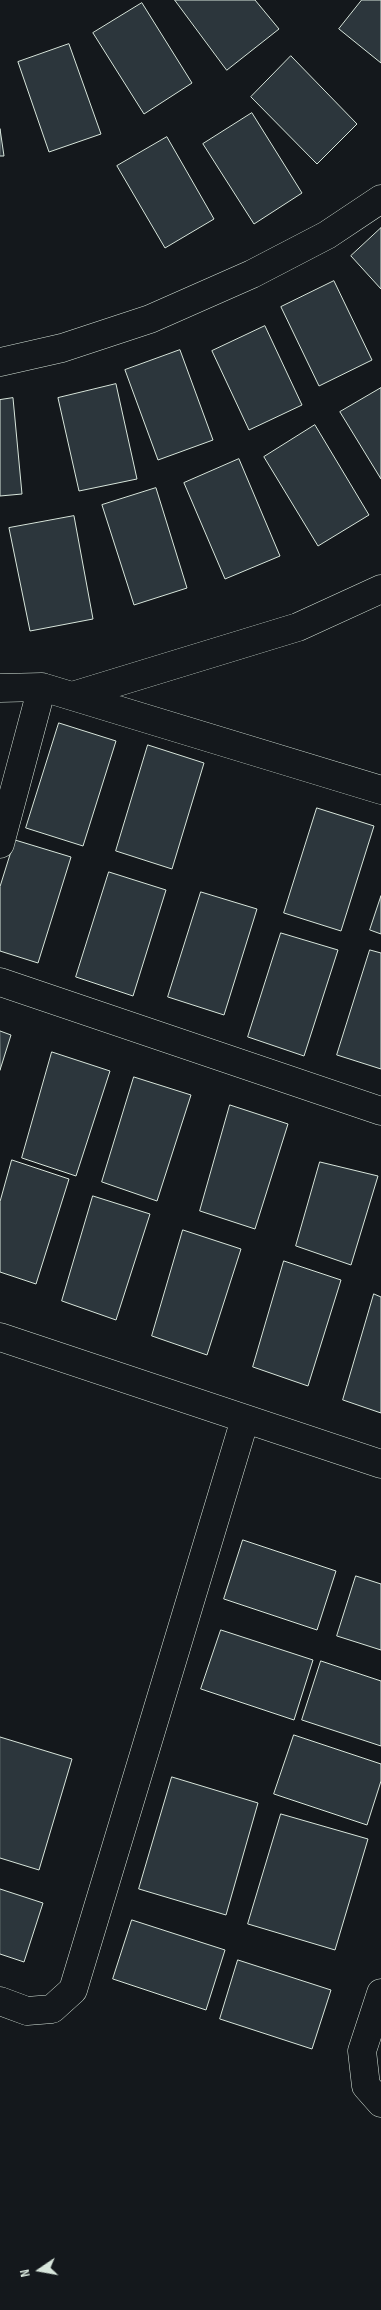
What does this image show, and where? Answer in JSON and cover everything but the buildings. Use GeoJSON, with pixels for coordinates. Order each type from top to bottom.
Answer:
{"type":"FeatureCollection","features":[{"type":"Feature","properties":{"kind":"street"},"geometry":{"type":"LineString","coordinates":[[0,362],[62,348],[150,319],[252,274],[327,235],[381,199]]}},
{"type":"Feature","properties":{"kind":"street"},"geometry":{"type":"LineString","coordinates":[[72,696],[298,627],[381,588]]}},
{"type":"Feature","properties":{"kind":"street"},"geometry":{"type":"LineString","coordinates":[[0,844],[42,687]]}},
{"type":"Feature","properties":{"kind":"street"},"geometry":{"type":"LineString","coordinates":[[0,688],[42,687],[381,790]]}},
{"type":"Feature","properties":{"kind":"street"},"geometry":{"type":"LineString","coordinates":[[0,982],[381,1111]]}},
{"type":"Feature","properties":{"kind":"street"},"geometry":{"type":"LineString","coordinates":[[0,1337],[381,1464]]}},
{"type":"Feature","properties":{"kind":"street"},"geometry":{"type":"LineString","coordinates":[[0,2001],[27,2010],[52,2009],[73,1990],[246,1419]]}},
{"type":"Feature","properties":{"kind":"street"},"geometry":{"type":"LineString","coordinates":[[381,1993],[362,2051],[366,2086],[381,2102]]}}]}
